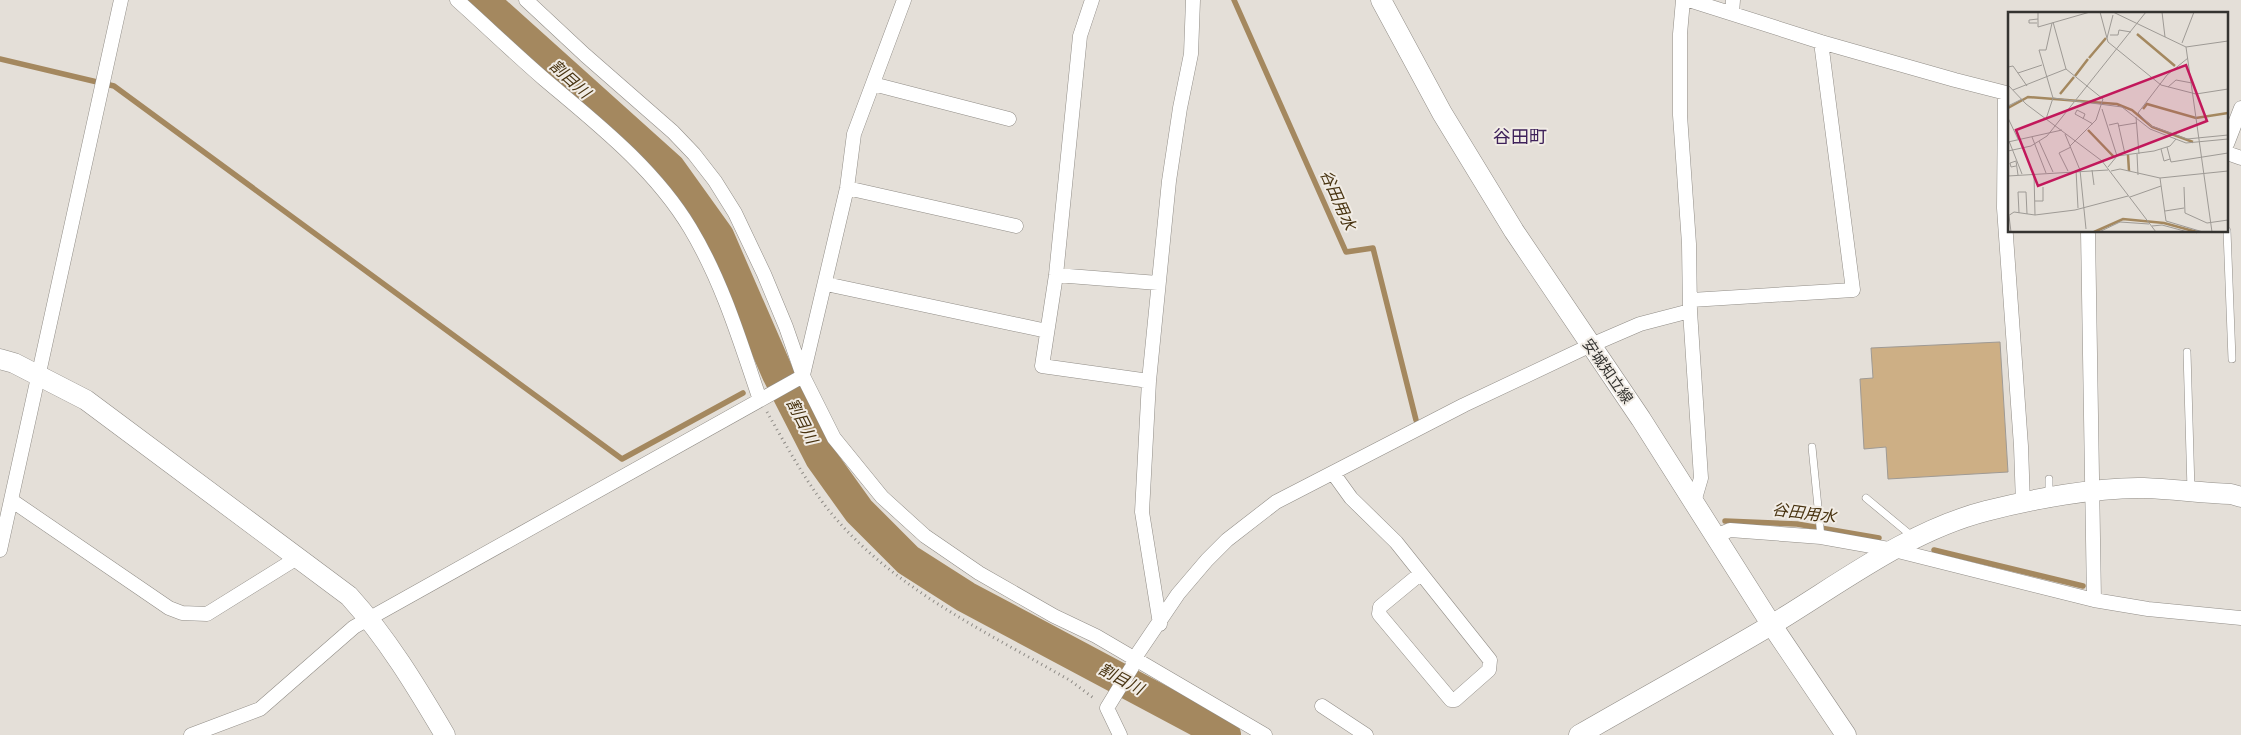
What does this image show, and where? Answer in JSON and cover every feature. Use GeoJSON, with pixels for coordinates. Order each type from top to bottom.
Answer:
{"type":"FeatureCollection","features":[{"type":"Feature","properties":{"kind":"street"},"geometry":{"type":"LineString","coordinates":[[0,550],[121,0]]}},
{"type":"Feature","properties":{"kind":"street"},"geometry":{"type":"LineString","coordinates":[[457,0],[612,137],[664,192],[689,226],[708,260],[732,316],[760,400]]}},
{"type":"Feature","properties":{"kind":"street"},"geometry":{"type":"LineString","coordinates":[[526,0],[585,55],[673,132],[694,154],[715,181],[735,213],[764,274],[786,327],[802,376],[834,438],[882,497],[925,536],[979,573],[1133,663],[1265,735]]}},
{"type":"Feature","properties":{"kind":"street"},"geometry":{"type":"LineString","coordinates":[[191,735],[260,709],[354,627],[368,618],[802,376],[826,284],[847,188],[854,134],[904,0]]}},
{"type":"Feature","properties":{"kind":"street"},"geometry":{"type":"LineString","coordinates":[[1092,0],[1080,36],[1056,275],[1042,366],[1149,381]]}},
{"type":"Feature","properties":{"kind":"street"},"geometry":{"type":"LineString","coordinates":[[1160,624],[1142,512],[1149,381],[1158,283],[1174,145],[1191,54],[1193,0]]}},
{"type":"Feature","properties":{"kind":"street","name":"安城知立線"},"geometry":{"type":"LineString","coordinates":[[1381,0],[1442,113],[1514,232],[1641,419],[1772,624],[1846,735]]}},
{"type":"Feature","properties":{"kind":"street"},"geometry":{"type":"LineString","coordinates":[[1683,0],[1680,34],[1680,115],[1701,478],[1694,502]]}},
{"type":"Feature","properties":{"kind":"street"},"geometry":{"type":"LineString","coordinates":[[1689,0],[1733,7],[1821,42],[2008,94],[2004,208],[2021,436],[2023,504]]}},
{"type":"Feature","properties":{"kind":"street"},"geometry":{"type":"LineString","coordinates":[[1120,735],[1110,703],[1133,663],[1178,594],[1227,540],[1276,502],[1464,405],[1640,324],[1690,306],[1853,290],[1821,42]]}},
{"type":"Feature","properties":{"kind":"street"},"geometry":{"type":"LineString","coordinates":[[873,84],[1009,119]]}},
{"type":"Feature","properties":{"kind":"street"},"geometry":{"type":"LineString","coordinates":[[2228,141],[2241,108]]}},
{"type":"Feature","properties":{"kind":"street"},"geometry":{"type":"LineString","coordinates":[[2228,153],[2241,158]]}},
{"type":"Feature","properties":{"kind":"street"},"geometry":{"type":"LineString","coordinates":[[847,188],[1016,226]]}},
{"type":"Feature","properties":{"kind":"street"},"geometry":{"type":"LineString","coordinates":[[2088,232],[2094,600]]}},
{"type":"Feature","properties":{"kind":"street"},"geometry":{"type":"LineString","coordinates":[[1056,275],[1158,283]]}},
{"type":"Feature","properties":{"kind":"street"},"geometry":{"type":"LineString","coordinates":[[826,284],[1047,331]]}},
{"type":"Feature","properties":{"kind":"street"},"geometry":{"type":"LineString","coordinates":[[0,359],[14,363],[86,400],[349,596],[368,618],[397,658],[445,735]]}},
{"type":"Feature","properties":{"kind":"street"},"geometry":{"type":"LineString","coordinates":[[1332,473],[1351,498],[1396,542],[1490,660],[1489,670],[1455,700],[1451,700],[1379,614],[1380,607],[1420,574]]}},
{"type":"Feature","properties":{"kind":"street"},"geometry":{"type":"LineString","coordinates":[[1579,735],[1772,624],[1894,550],[1915,539],[1986,511],[2023,504],[2049,489],[2093,492],[2142,488],[2241,497]]}},
{"type":"Feature","properties":{"kind":"street"},"geometry":{"type":"LineString","coordinates":[[11,500],[169,608],[182,613],[207,614],[297,558]]}},
{"type":"Feature","properties":{"kind":"street"},"geometry":{"type":"LineString","coordinates":[[1716,536],[1730,530],[1821,535],[1894,550],[2094,600],[2148,609],[2241,618]]}},
{"type":"Feature","properties":{"kind":"street"},"geometry":{"type":"LineString","coordinates":[[1322,706],[1366,735]]}},
{"type":"Feature","properties":{"kind":"lane"},"geometry":{"type":"LineString","coordinates":[[2227,232],[2232,359]]}},
{"type":"Feature","properties":{"kind":"lane"},"geometry":{"type":"LineString","coordinates":[[2187,352],[2192,492]]}},
{"type":"Feature","properties":{"kind":"lane"},"geometry":{"type":"LineString","coordinates":[[1812,447],[1821,535]]}},
{"type":"Feature","properties":{"kind":"lane"},"geometry":{"type":"LineString","coordinates":[[1866,498],[1915,539]]}},
{"type":"Feature","properties":{"kind":"path"},"geometry":{"type":"LineString","coordinates":[[760,400],[795,460],[831,512],[864,548],[917,590],[1110,703]]}},
{"type":"Feature","properties":{"kind":"building"},"geometry":{"type":"Polygon","coordinates":[[[2000,342],[2008,472],[1888,479],[1886,447],[1864,449],[1860,379],[1873,378],[1871,348],[2000,342]]]}},
{"type":"Feature","properties":{"kind":"waterway","name":"割目川"},"geometry":{"type":"LineString","coordinates":[[482,0],[670,169],[718,236],[778,374],[821,458],[859,511],[908,560],[966,597],[1225,735]]}},
{"type":"Feature","properties":{"kind":"waterway","name":"谷田用水"},"geometry":{"type":"LineString","coordinates":[[1234,0],[1346,252],[1373,248],[1416,420]]}},
{"type":"Feature","properties":{"kind":"waterway"},"geometry":{"type":"LineString","coordinates":[[0,59],[114,86],[622,459],[743,393]]}},
{"type":"Feature","properties":{"kind":"waterway"},"geometry":{"type":"LineString","coordinates":[[771,378],[778,374]]}},
{"type":"Feature","properties":{"kind":"waterway","name":"谷田用水"},"geometry":{"type":"LineString","coordinates":[[1725,521],[1797,524],[1879,538]]}},
{"type":"Feature","properties":{"kind":"waterway","name":"谷田用水"},"geometry":{"type":"LineString","coordinates":[[1934,550],[2083,586]]}},
{"type":"Feature","properties":{"kind":"district","name":"谷田町"},"geometry":{"type":"Point","coordinates":[1520,137]}}]}
